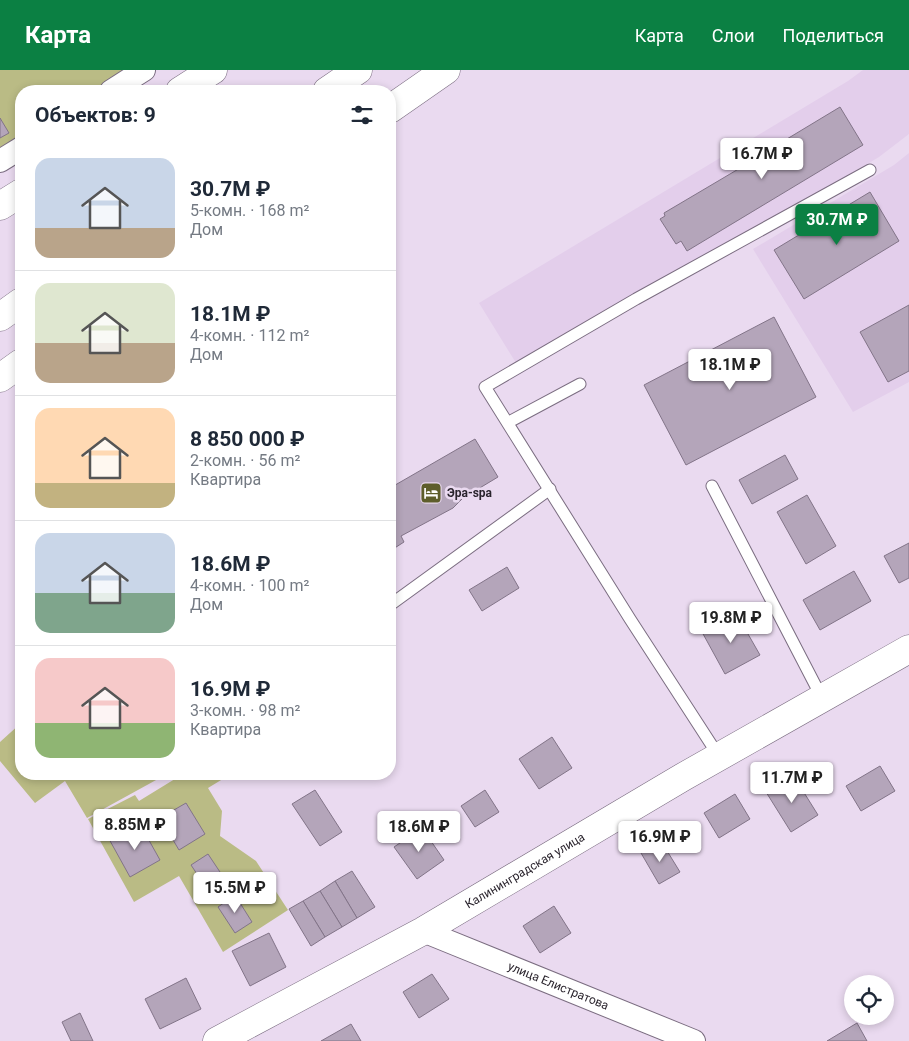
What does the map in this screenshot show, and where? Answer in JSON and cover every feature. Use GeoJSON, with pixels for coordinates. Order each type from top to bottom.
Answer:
{"type":"FeatureCollection","features":[{"type":"Feature","properties":{"kind":"main road"},"geometry":{"type":"LineString","coordinates":[[190,85],[214,70]]}},
{"type":"Feature","properties":{"kind":"main road"},"geometry":{"type":"LineString","coordinates":[[336,85],[358,70]]}},
{"type":"Feature","properties":{"kind":"main road"},"geometry":{"type":"LineString","coordinates":[[396,105],[446,70]]}},
{"type":"Feature","properties":{"kind":"main road"},"geometry":{"type":"LineString","coordinates":[[0,206],[15,197]]}},
{"type":"Feature","properties":{"kind":"main road"},"geometry":{"type":"LineString","coordinates":[[0,317],[15,306]]}},
{"type":"Feature","properties":{"kind":"main road"},"geometry":{"type":"LineString","coordinates":[[0,378],[15,367]]}},
{"type":"Feature","properties":{"kind":"main road","name":"Калининградская улица"},"geometry":{"type":"LineString","coordinates":[[217,1041],[423,931],[675,782],[909,649]]}},
{"type":"Feature","properties":{"kind":"street"},"geometry":{"type":"LineString","coordinates":[[120,85],[144,70]]}},
{"type":"Feature","properties":{"kind":"street"},"geometry":{"type":"LineString","coordinates":[[0,161],[15,152]]}},
{"type":"Feature","properties":{"kind":"street","name":"улица Елистратова"},"geometry":{"type":"LineString","coordinates":[[423,931],[694,1041]]}},
{"type":"Feature","properties":{"kind":"lane"},"geometry":{"type":"LineString","coordinates":[[720,758],[630,619],[509,422],[485,387],[636,299],[870,170]]}},
{"type":"Feature","properties":{"kind":"lane"},"geometry":{"type":"LineString","coordinates":[[509,422],[580,384]]}},
{"type":"Feature","properties":{"kind":"lane"},"geometry":{"type":"LineString","coordinates":[[712,486],[822,698]]}},
{"type":"Feature","properties":{"kind":"lane"},"geometry":{"type":"LineString","coordinates":[[396,601],[550,489]]}},
{"type":"Feature","properties":{"kind":"shaded area"},"geometry":{"type":"Polygon","coordinates":[[[863,70],[909,70],[909,134],[879,157],[521,371],[479,303],[848,81],[863,70]]]}},
{"type":"Feature","properties":{"kind":"shaded area"},"geometry":{"type":"Polygon","coordinates":[[[909,153],[909,382],[853,412],[753,249],[894,165],[909,153]]]}},
{"type":"Feature","properties":{"kind":"green space"},"geometry":{"type":"Polygon","coordinates":[[[0,70],[133,70],[109,85],[15,85],[15,143],[0,154],[0,70]]]}},
{"type":"Feature","properties":{"kind":"green space"},"geometry":{"type":"Polygon","coordinates":[[[15,728],[15,779],[0,761],[0,742],[15,728]]]}},
{"type":"Feature","properties":{"kind":"green space"},"geometry":{"type":"Polygon","coordinates":[[[16,780],[156,780],[87,818],[65,781],[35,803],[16,780]]]}},
{"type":"Feature","properties":{"kind":"green space"},"geometry":{"type":"Polygon","coordinates":[[[173,780],[221,780],[208,788],[222,811],[220,836],[256,861],[288,910],[223,952],[179,876],[134,902],[88,819],[135,795],[139,801],[173,780]]]}},
{"type":"Feature","properties":{"kind":"building"},"geometry":{"type":"Polygon","coordinates":[[[840,107],[863,145],[687,251],[681,241],[676,244],[660,219],[665,216],[664,213],[752,161],[750,157],[765,148],[767,151],[840,107]]]}},
{"type":"Feature","properties":{"kind":"building"},"geometry":{"type":"Polygon","coordinates":[[[0,118],[9,133],[0,138],[0,118]]]}},
{"type":"Feature","properties":{"kind":"building"},"geometry":{"type":"Polygon","coordinates":[[[870,192],[899,241],[804,299],[774,250],[870,192]]]}},
{"type":"Feature","properties":{"kind":"building"},"geometry":{"type":"Polygon","coordinates":[[[909,305],[909,371],[888,382],[860,332],[909,305]]]}},
{"type":"Feature","properties":{"kind":"building"},"geometry":{"type":"Polygon","coordinates":[[[774,317],[816,397],[686,465],[644,385],[774,317]]]}},
{"type":"Feature","properties":{"kind":"building","name":"Эра-spa"},"geometry":{"type":"Polygon","coordinates":[[[475,439],[498,477],[463,498],[453,508],[401,536],[404,542],[396,547],[396,485],[475,439]]]}},
{"type":"Feature","properties":{"kind":"building"},"geometry":{"type":"Polygon","coordinates":[[[785,455],[798,479],[752,504],[739,480],[785,455]]]}},
{"type":"Feature","properties":{"kind":"building"},"geometry":{"type":"Polygon","coordinates":[[[807,495],[836,546],[806,564],[777,512],[807,495]]]}},
{"type":"Feature","properties":{"kind":"building"},"geometry":{"type":"Polygon","coordinates":[[[909,543],[909,578],[899,583],[884,556],[909,543]]]}},
{"type":"Feature","properties":{"kind":"building"},"geometry":{"type":"Polygon","coordinates":[[[507,567],[519,588],[482,611],[469,590],[507,567]]]}},
{"type":"Feature","properties":{"kind":"building"},"geometry":{"type":"Polygon","coordinates":[[[854,571],[871,601],[820,630],[803,600],[854,571]]]}},
{"type":"Feature","properties":{"kind":"building"},"geometry":{"type":"Polygon","coordinates":[[[736,613],[760,655],[725,674],[702,632],[736,613]]]}},
{"type":"Feature","properties":{"kind":"building"},"geometry":{"type":"Polygon","coordinates":[[[552,737],[572,768],[539,789],[519,759],[552,737]]]}},
{"type":"Feature","properties":{"kind":"building"},"geometry":{"type":"Polygon","coordinates":[[[880,766],[895,791],[861,811],[846,786],[880,766]]]}},
{"type":"Feature","properties":{"kind":"building"},"geometry":{"type":"Polygon","coordinates":[[[793,775],[818,815],[791,832],[766,792],[793,775]]]}},
{"type":"Feature","properties":{"kind":"building"},"geometry":{"type":"Polygon","coordinates":[[[315,790],[342,832],[320,846],[292,804],[315,790]]]}},
{"type":"Feature","properties":{"kind":"building"},"geometry":{"type":"Polygon","coordinates":[[[485,790],[499,812],[475,827],[461,806],[485,790]]]}},
{"type":"Feature","properties":{"kind":"building"},"geometry":{"type":"Polygon","coordinates":[[[735,794],[750,819],[719,838],[704,813],[735,794]]]}},
{"type":"Feature","properties":{"kind":"building"},"geometry":{"type":"Polygon","coordinates":[[[186,803],[205,834],[179,850],[160,818],[186,803]]]}},
{"type":"Feature","properties":{"kind":"building"},"geometry":{"type":"Polygon","coordinates":[[[141,826],[160,860],[130,877],[109,839],[120,832],[122,836],[141,826]]]}},
{"type":"Feature","properties":{"kind":"building"},"geometry":{"type":"Polygon","coordinates":[[[422,828],[444,860],[417,879],[394,847],[422,828]]]}},
{"type":"Feature","properties":{"kind":"building"},"geometry":{"type":"Polygon","coordinates":[[[661,841],[680,872],[659,884],[641,853],[661,841]]]}},
{"type":"Feature","properties":{"kind":"building"},"geometry":{"type":"Polygon","coordinates":[[[208,854],[226,881],[209,892],[191,865],[208,854]]]}},
{"type":"Feature","properties":{"kind":"building"},"geometry":{"type":"Polygon","coordinates":[[[352,871],[375,907],[357,918],[335,881],[352,871]]]}},
{"type":"Feature","properties":{"kind":"building"},"geometry":{"type":"Polygon","coordinates":[[[335,881],[357,918],[342,927],[320,891],[335,881]]]}},
{"type":"Feature","properties":{"kind":"building"},"geometry":{"type":"Polygon","coordinates":[[[320,891],[342,927],[325,937],[303,901],[320,891]]]}},
{"type":"Feature","properties":{"kind":"building"},"geometry":{"type":"Polygon","coordinates":[[[235,895],[252,922],[235,933],[218,907],[235,895]]]}},
{"type":"Feature","properties":{"kind":"building"},"geometry":{"type":"Polygon","coordinates":[[[303,901],[325,937],[311,946],[289,909],[303,901]]]}},
{"type":"Feature","properties":{"kind":"building"},"geometry":{"type":"Polygon","coordinates":[[[554,906],[571,933],[540,953],[523,926],[554,906]]]}},
{"type":"Feature","properties":{"kind":"building"},"geometry":{"type":"Polygon","coordinates":[[[269,933],[286,967],[250,986],[232,951],[269,933]]]}},
{"type":"Feature","properties":{"kind":"building"},"geometry":{"type":"Polygon","coordinates":[[[432,974],[449,999],[419,1018],[403,992],[432,974]]]}},
{"type":"Feature","properties":{"kind":"building"},"geometry":{"type":"Polygon","coordinates":[[[186,978],[201,1009],[160,1029],[145,999],[186,978]]]}},
{"type":"Feature","properties":{"kind":"building"},"geometry":{"type":"Polygon","coordinates":[[[80,1013],[93,1041],[71,1041],[62,1022],[80,1013]]]}},
{"type":"Feature","properties":{"kind":"building"},"geometry":{"type":"Polygon","coordinates":[[[351,1024],[361,1041],[321,1041],[351,1024]]]}},
{"type":"Feature","properties":{"kind":"building"},"geometry":{"type":"Polygon","coordinates":[[[854,1025],[858,1025],[867,1041],[827,1041],[854,1025]]]}},
{"type":"Feature","properties":{"kind":"place","name":"Эра-spa"},"geometry":{"type":"Point","coordinates":[431,493]}}]}
